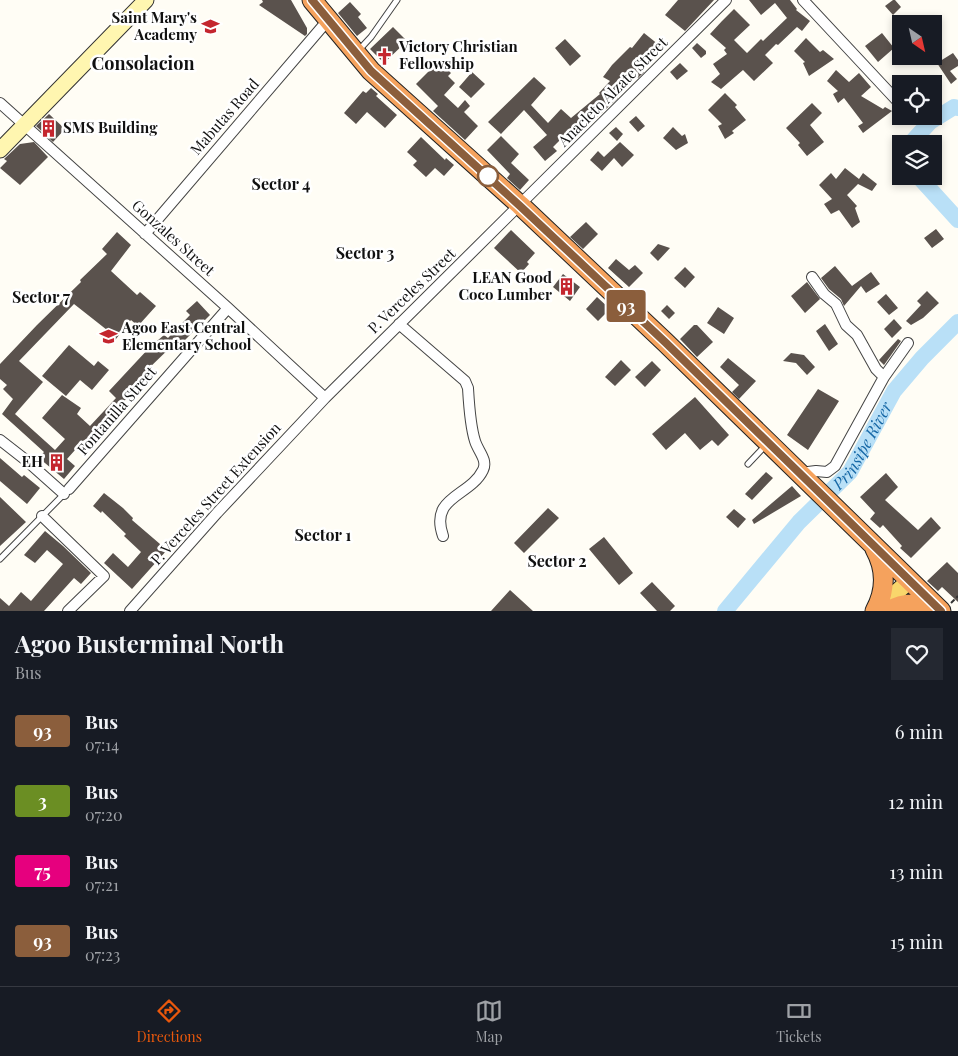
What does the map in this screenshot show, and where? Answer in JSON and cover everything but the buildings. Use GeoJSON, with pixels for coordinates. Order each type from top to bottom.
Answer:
{"type":"FeatureCollection","features":[{"type":"Feature","properties":{"kind":"highway"},"geometry":{"type":"LineString","coordinates":[[312,0],[371,71],[520,206],[842,515],[944,609]]}},
{"type":"Feature","properties":{"kind":"highway"},"geometry":{"type":"LineString","coordinates":[[869,540],[878,556],[884,586],[882,599],[876,611]]}},
{"type":"Feature","properties":{"kind":"highway"},"geometry":{"type":"LineString","coordinates":[[888,611],[898,605],[913,603],[930,604],[944,609]]}},
{"type":"Feature","properties":{"kind":"main road"},"geometry":{"type":"LineString","coordinates":[[888,611],[913,582]]}},
{"type":"Feature","properties":{"kind":"main road"},"geometry":{"type":"LineString","coordinates":[[876,611],[913,582]]}},
{"type":"Feature","properties":{"kind":"street"},"geometry":{"type":"LineString","coordinates":[[0,150],[146,0]]}},
{"type":"Feature","properties":{"kind":"street","name":"Anacleto Alzate Street"},"geometry":{"type":"LineString","coordinates":[[520,206],[726,0]]}},
{"type":"Feature","properties":{"kind":"street"},"geometry":{"type":"LineString","coordinates":[[803,0],[892,95]]}},
{"type":"Feature","properties":{"kind":"street","name":"Mabutas Road"},"geometry":{"type":"LineString","coordinates":[[145,234],[328,20]]}},
{"type":"Feature","properties":{"kind":"street","name":"Gonzales Street"},"geometry":{"type":"LineString","coordinates":[[0,103],[325,398]]}},
{"type":"Feature","properties":{"kind":"street","name":"P. Verceles Street"},"geometry":{"type":"LineString","coordinates":[[325,398],[520,206]]}},
{"type":"Feature","properties":{"kind":"street"},"geometry":{"type":"LineString","coordinates":[[812,277],[824,294],[836,304],[846,325],[857,336],[876,369],[884,377]]}},
{"type":"Feature","properties":{"kind":"street","name":"Fontanilla Street"},"geometry":{"type":"LineString","coordinates":[[66,492],[228,308]]}},
{"type":"Feature","properties":{"kind":"street"},"geometry":{"type":"LineString","coordinates":[[399,324],[465,381],[468,388],[475,442],[485,462],[478,478],[444,507],[440,526],[443,536]]}},
{"type":"Feature","properties":{"kind":"street"},"geometry":{"type":"LineString","coordinates":[[804,478],[816,471],[827,472],[835,466],[884,377],[908,343]]}},
{"type":"Feature","properties":{"kind":"street","name":"P. Verceles Street Extension"},"geometry":{"type":"LineString","coordinates":[[130,611],[217,513],[325,398]]}},
{"type":"Feature","properties":{"kind":"street"},"geometry":{"type":"LineString","coordinates":[[0,440],[66,492]]}},
{"type":"Feature","properties":{"kind":"street"},"geometry":{"type":"LineString","coordinates":[[42,516],[104,576],[68,611]]}},
{"type":"Feature","properties":{"kind":"lane"},"geometry":{"type":"LineString","coordinates":[[356,53],[371,37],[397,0]]}},
{"type":"Feature","properties":{"kind":"lane"},"geometry":{"type":"LineString","coordinates":[[748,464],[768,443]]}},
{"type":"Feature","properties":{"kind":"lane"},"geometry":{"type":"LineString","coordinates":[[0,559],[66,492]]}},
{"type":"Feature","properties":{"kind":"path"},"geometry":{"type":"LineString","coordinates":[[944,609],[958,596]]}},
{"type":"Feature","properties":{"kind":"waterway","name":"Prinsipe River"},"geometry":{"type":"LineString","coordinates":[[918,135],[930,122],[954,107],[958,108]]}},
{"type":"Feature","properties":{"kind":"waterway","name":"Prinsipe River"},"geometry":{"type":"LineString","coordinates":[[926,185],[958,220]]}},
{"type":"Feature","properties":{"kind":"waterway","name":"Prinsipe River"},"geometry":{"type":"LineString","coordinates":[[725,611],[799,522],[850,472],[894,391],[922,358],[958,322]]}},
{"type":"Feature","properties":{"kind":"bus line","name":"93"},"geometry":{"type":"LineString","coordinates":[[312,0],[371,71],[520,206],[665,342],[941,611]]}},
{"type":"Feature","properties":{"kind":"place","name":"Saint Mary's Academy"},"geometry":{"type":"Point","coordinates":[211,27]}},
{"type":"Feature","properties":{"kind":"place","name":"Victory Christian Fellowship"},"geometry":{"type":"Point","coordinates":[385,56]}},
{"type":"Feature","properties":{"kind":"place","name":"SMS Building"},"geometry":{"type":"Point","coordinates":[49,128]}},
{"type":"Feature","properties":{"kind":"place","name":"LEAN Good Coco Lumber"},"geometry":{"type":"Point","coordinates":[566,287]}},
{"type":"Feature","properties":{"kind":"place","name":"Agoo East Central Elementary School"},"geometry":{"type":"Point","coordinates":[108,337]}},
{"type":"Feature","properties":{"kind":"place","name":"EH"},"geometry":{"type":"Point","coordinates":[57,462]}},
{"type":"Feature","properties":{"kind":"district","name":"Consolacion"},"geometry":{"type":"Point","coordinates":[143,64]}},
{"type":"Feature","properties":{"kind":"district","name":"Sector 4"},"geometry":{"type":"Point","coordinates":[281,184]}},
{"type":"Feature","properties":{"kind":"district","name":"Sector 3"},"geometry":{"type":"Point","coordinates":[365,253]}},
{"type":"Feature","properties":{"kind":"district","name":"Sector 7"},"geometry":{"type":"Point","coordinates":[41,297]}},
{"type":"Feature","properties":{"kind":"district","name":"Sector 1"},"geometry":{"type":"Point","coordinates":[323,535]}},
{"type":"Feature","properties":{"kind":"district","name":"Sector 2"},"geometry":{"type":"Point","coordinates":[557,561]}}]}
